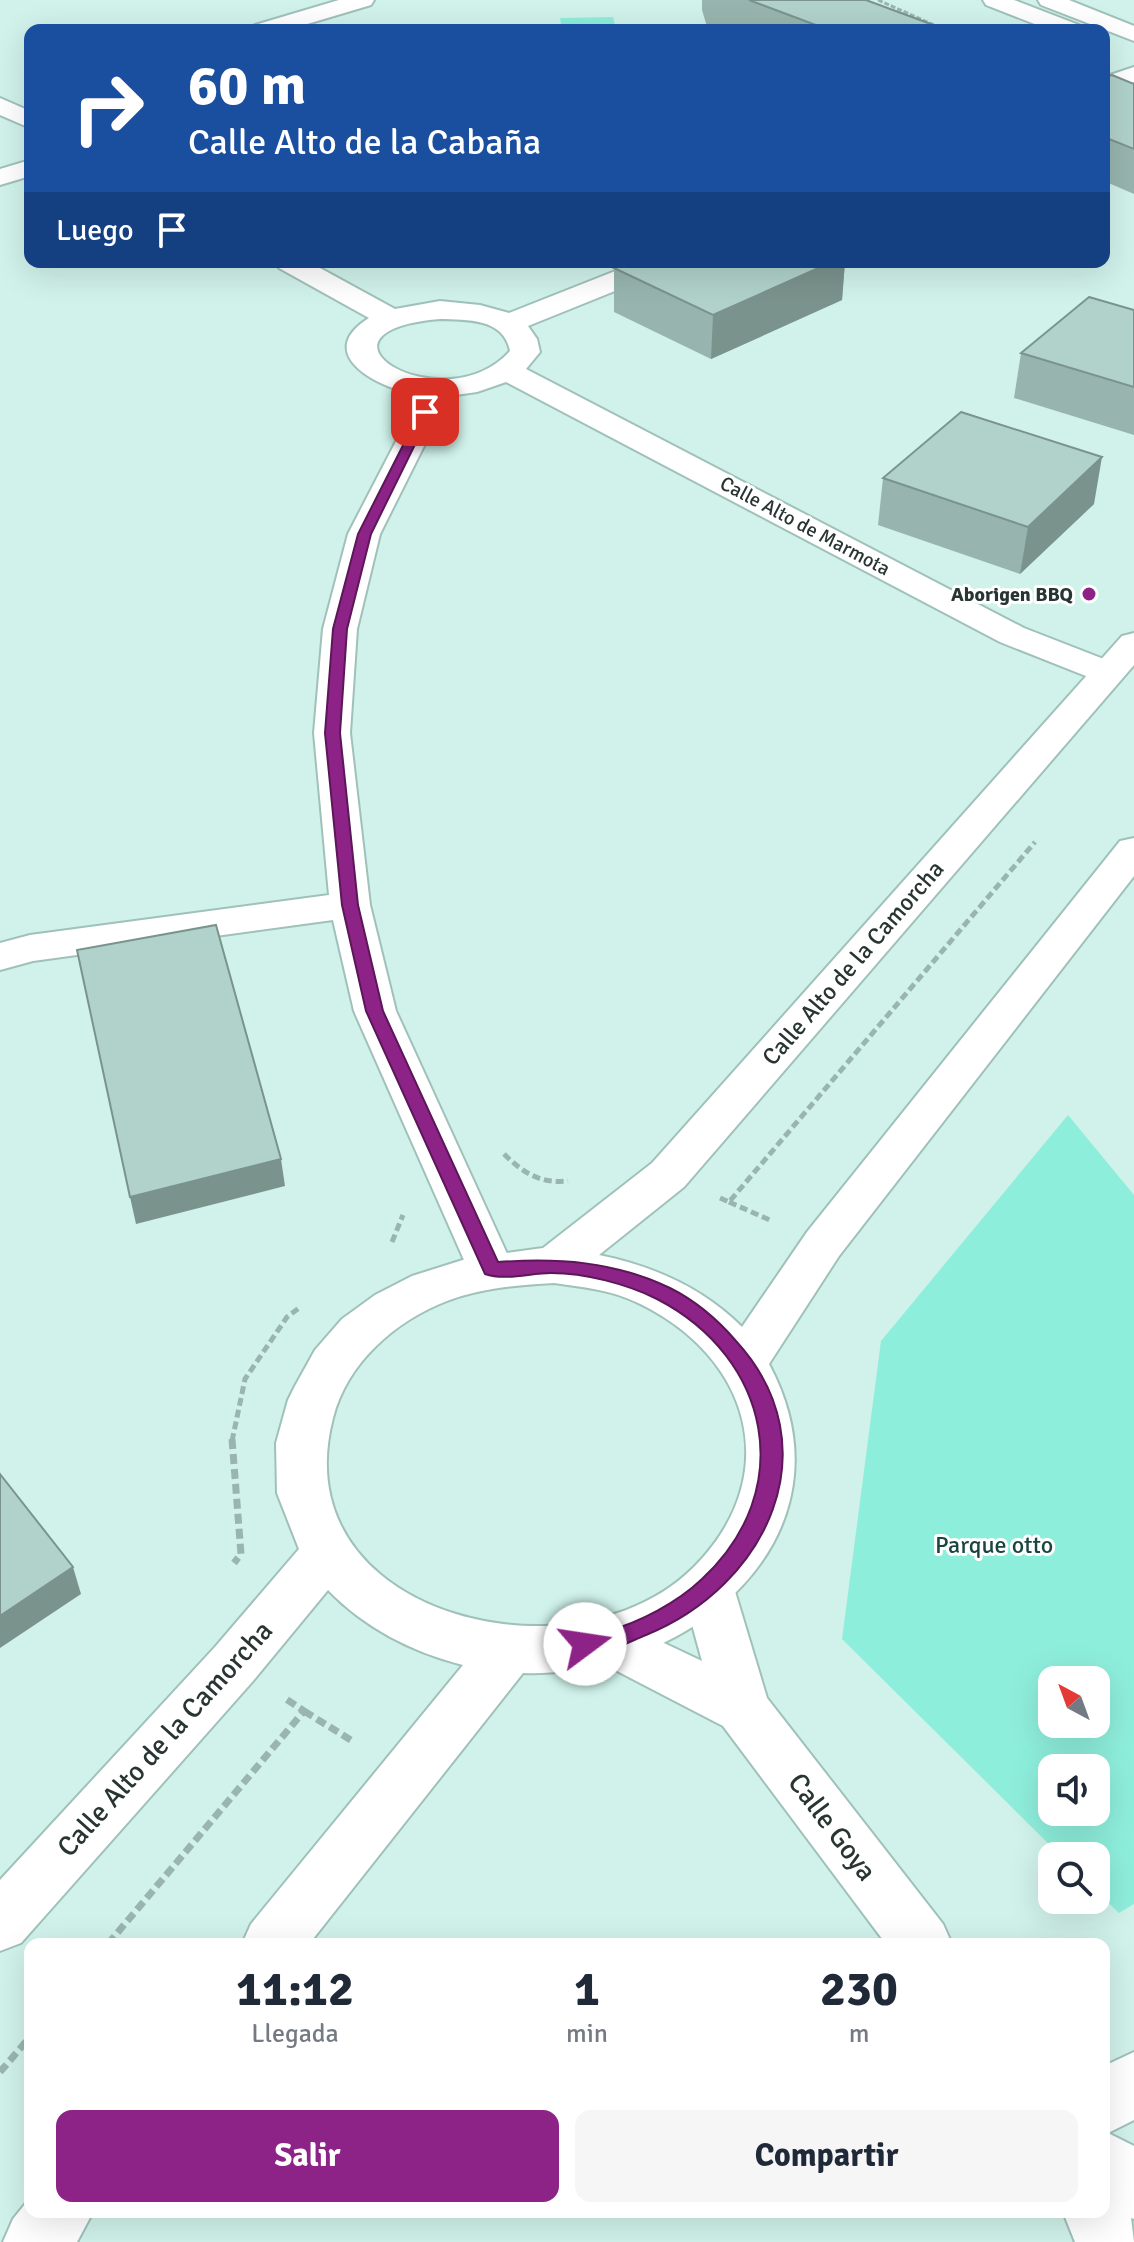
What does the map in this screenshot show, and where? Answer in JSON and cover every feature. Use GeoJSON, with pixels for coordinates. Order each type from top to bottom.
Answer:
{"type":"FeatureCollection","features":[{"type":"Feature","properties":{"kind":"street"},"geometry":{"type":"LineString","coordinates":[[283,24],[363,0]]}},
{"type":"Feature","properties":{"kind":"street"},"geometry":{"type":"LineString","coordinates":[[994,0],[1056,24]]}},
{"type":"Feature","properties":{"kind":"street"},"geometry":{"type":"LineString","coordinates":[[1049,0],[1109,24]]}},
{"type":"Feature","properties":{"kind":"street"},"geometry":{"type":"LineString","coordinates":[[1110,24],[1134,34]]}},
{"type":"Feature","properties":{"kind":"street"},"geometry":{"type":"LineString","coordinates":[[1110,46],[1134,56]]}},
{"type":"Feature","properties":{"kind":"street"},"geometry":{"type":"LineString","coordinates":[[1110,83],[1134,74]]}},
{"type":"Feature","properties":{"kind":"street"},"geometry":{"type":"LineString","coordinates":[[3,106],[24,101]]}},
{"type":"Feature","properties":{"kind":"street"},"geometry":{"type":"LineString","coordinates":[[3,106],[24,118]]}},
{"type":"Feature","properties":{"kind":"street"},"geometry":{"type":"LineString","coordinates":[[0,177],[24,170]]}},
{"type":"Feature","properties":{"kind":"street"},"geometry":{"type":"LineString","coordinates":[[300,268],[392,319]]}},
{"type":"Feature","properties":{"kind":"street"},"geometry":{"type":"LineString","coordinates":[[509,323],[647,268]]}},
{"type":"Feature","properties":{"kind":"street"},"geometry":{"type":"LineString","coordinates":[[453,310],[490,315],[509,323],[525,341],[525,352],[519,362],[507,371],[488,379],[439,386],[397,380],[369,365],[363,355],[362,346],[367,335],[392,319],[415,313],[453,310]]}},
{"type":"Feature","properties":{"kind":"street","name":"Calle Alto de Marmota"},"geometry":{"type":"LineString","coordinates":[[507,371],[1012,635],[1106,673]]}},
{"type":"Feature","properties":{"kind":"street"},"geometry":{"type":"LineString","coordinates":[[439,386],[364,534],[340,629],[332,733],[350,905],[375,1011],[491,1269]]}},
{"type":"Feature","properties":{"kind":"street","name":"Calle Alto de la Camorcha"},"geometry":{"type":"LineString","coordinates":[[554,1265],[668,1175],[1134,643]]}},
{"type":"Feature","properties":{"kind":"street"},"geometry":{"type":"LineString","coordinates":[[744,1363],[823,1244],[1134,850]]}},
{"type":"Feature","properties":{"kind":"street"},"geometry":{"type":"LineString","coordinates":[[0,957],[30,948],[350,905]]}},
{"type":"Feature","properties":{"kind":"street"},"geometry":{"type":"LineString","coordinates":[[554,1265],[610,1274],[664,1294],[709,1324],[744,1363],[762,1398],[772,1437],[772,1477],[760,1517],[739,1555],[708,1588],[662,1619],[609,1640],[560,1648],[510,1648],[454,1639],[403,1618],[361,1589],[327,1553],[305,1508],[298,1462],[305,1416],[323,1373],[354,1336],[394,1305],[441,1283],[491,1269],[554,1265]]}},
{"type":"Feature","properties":{"kind":"street","name":"Calle Alto de la Camorcha"},"geometry":{"type":"LineString","coordinates":[[0,1923],[234,1664],[327,1553]]}},
{"type":"Feature","properties":{"kind":"street","name":"Calle Goya"},"geometry":{"type":"LineString","coordinates":[[708,1588],[743,1709],[917,1938]]}},
{"type":"Feature","properties":{"kind":"street","name":"Calle Goya"},"geometry":{"type":"LineString","coordinates":[[609,1640],[743,1709]]}},
{"type":"Feature","properties":{"kind":"street"},"geometry":{"type":"LineString","coordinates":[[277,1938],[510,1648]]}},
{"type":"Feature","properties":{"kind":"street"},"geometry":{"type":"LineString","coordinates":[[1110,2099],[1134,2083]]}},
{"type":"Feature","properties":{"kind":"street"},"geometry":{"type":"LineString","coordinates":[[1110,2168],[1134,2187]]}},
{"type":"Feature","properties":{"kind":"street"},"geometry":{"type":"LineString","coordinates":[[36,2242],[55,2218]]}},
{"type":"Feature","properties":{"kind":"street"},"geometry":{"type":"LineString","coordinates":[[1098,2218],[1108,2242]]}},
{"type":"Feature","properties":{"kind":"path"},"geometry":{"type":"LineString","coordinates":[[878,0],[932,24]]}},
{"type":"Feature","properties":{"kind":"path"},"geometry":{"type":"LineString","coordinates":[[0,2072],[24,2044]]}},
{"type":"Feature","properties":{"kind":"green space"},"geometry":{"type":"Polygon","coordinates":[[[613,17],[615,24],[561,24],[560,18],[613,17]]]}},
{"type":"Feature","properties":{"kind":"green space","name":"Parque otto"},"geometry":{"type":"Polygon","coordinates":[[[1068,1115],[1134,1195],[1134,1904],[1119,1913],[1110,1904],[1110,1842],[1047,1842],[842,1639],[881,1341],[1068,1115]]]}},
{"type":"Feature","properties":{"kind":"building"},"geometry":{"type":"Polygon","coordinates":[[[749,0],[866,0],[931,24],[813,24],[749,0]]]}},
{"type":"Feature","properties":{"kind":"building"},"geometry":{"type":"Polygon","coordinates":[[[1110,76],[1134,84],[1134,149],[1110,139],[1110,76]]]}},
{"type":"Feature","properties":{"kind":"building"},"geometry":{"type":"Polygon","coordinates":[[[614,268],[819,268],[713,315],[614,268]]]}},
{"type":"Feature","properties":{"kind":"building"},"geometry":{"type":"Polygon","coordinates":[[[1089,297],[1134,310],[1134,387],[1021,353],[1089,297]]]}},
{"type":"Feature","properties":{"kind":"building"},"geometry":{"type":"Polygon","coordinates":[[[961,412],[1102,457],[1028,527],[883,478],[961,412]]]}},
{"type":"Feature","properties":{"kind":"building"},"geometry":{"type":"Polygon","coordinates":[[[216,925],[281,1159],[130,1197],[77,950],[216,925]]]}},
{"type":"Feature","properties":{"kind":"building"},"geometry":{"type":"Polygon","coordinates":[[[0,1474],[73,1567],[0,1616],[0,1474]]]}},
{"type":"Feature","properties":{"kind":"place","name":"Aborigen BBQ"},"geometry":{"type":"Point","coordinates":[1089,594]}},
{"type":"Feature","properties":{"kind":"route"},"geometry":{"type":"LineString","coordinates":[[425,412],[364,534],[340,629],[332,733],[350,905],[375,1011],[491,1269],[554,1265],[610,1274],[664,1294],[709,1324],[744,1363],[762,1398],[772,1437],[772,1477],[760,1517],[739,1555],[708,1588],[662,1619],[609,1640],[585,1644]]}}]}
